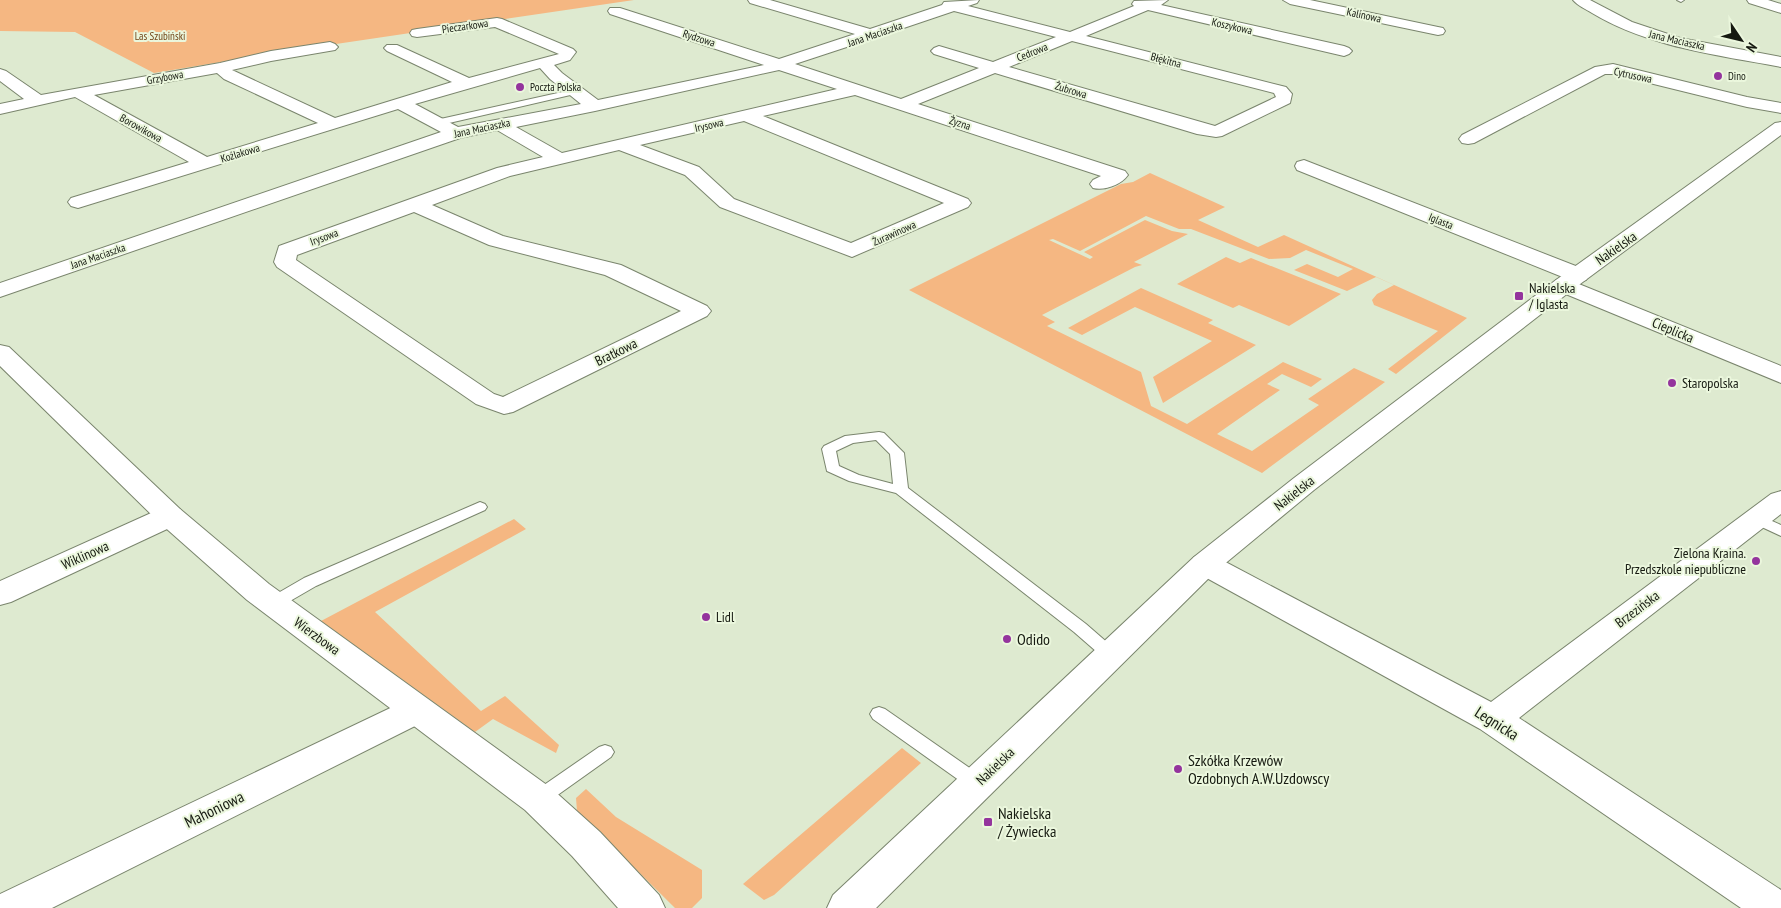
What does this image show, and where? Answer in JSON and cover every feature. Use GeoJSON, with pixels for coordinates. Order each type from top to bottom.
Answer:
{"type":"FeatureCollection","features":[{"type":"Feature","properties":{"kind":"street"},"geometry":{"type":"LineString","coordinates":[[755,0],[872,35]]}},
{"type":"Feature","properties":{"kind":"street","name":"Błękitna"},"geometry":{"type":"LineString","coordinates":[[930,0],[1280,90],[1284,94],[1284,99],[1227,128],[1216,132],[1203,130]]}},
{"type":"Feature","properties":{"kind":"street","name":"Jana Maciaszka"},"geometry":{"type":"LineString","coordinates":[[0,290],[456,133],[595,106],[782,65],[972,0]]}},
{"type":"Feature","properties":{"kind":"street","name":"Koszykowa"},"geometry":{"type":"LineString","coordinates":[[1121,0],[1344,51]]}},
{"type":"Feature","properties":{"kind":"street","name":"Cedrowa"},"geometry":{"type":"LineString","coordinates":[[903,104],[1161,0]]}},
{"type":"Feature","properties":{"kind":"street","name":"Kalinowa"},"geometry":{"type":"LineString","coordinates":[[1290,0],[1438,31]]}},
{"type":"Feature","properties":{"kind":"street","name":"Jana Maciaszka"},"geometry":{"type":"LineString","coordinates":[[1580,0],[1620,22],[1662,39],[1781,62]]}},
{"type":"Feature","properties":{"kind":"street"},"geometry":{"type":"LineString","coordinates":[[1754,0],[1781,9]]}},
{"type":"Feature","properties":{"kind":"street"},"geometry":{"type":"LineString","coordinates":[[1353,13],[1370,4]]}},
{"type":"Feature","properties":{"kind":"street","name":"Rydzowa"},"geometry":{"type":"LineString","coordinates":[[615,11],[782,65]]}},
{"type":"Feature","properties":{"kind":"street","name":"Pieczarkowa"},"geometry":{"type":"LineString","coordinates":[[417,33],[497,22],[568,52]]}},
{"type":"Feature","properties":{"kind":"street","name":"Grzybowa"},"geometry":{"type":"LineString","coordinates":[[0,109],[77,92],[111,88],[220,68],[271,56],[330,47]]}},
{"type":"Feature","properties":{"kind":"street"},"geometry":{"type":"LineString","coordinates":[[392,48],[467,83]]}},
{"type":"Feature","properties":{"kind":"street","name":"Żubrowa"},"geometry":{"type":"LineString","coordinates":[[940,50],[1203,130]]}},
{"type":"Feature","properties":{"kind":"street","name":"Koźlakowa"},"geometry":{"type":"LineString","coordinates":[[78,202],[467,83],[565,58],[568,52]]}},
{"type":"Feature","properties":{"kind":"street"},"geometry":{"type":"LineString","coordinates":[[545,64],[556,76],[595,106]]}},
{"type":"Feature","properties":{"kind":"street","name":"Żyzna"},"geometry":{"type":"LineString","coordinates":[[782,65],[1118,175],[1100,184]]}},
{"type":"Feature","properties":{"kind":"street"},"geometry":{"type":"LineString","coordinates":[[220,68],[230,76],[334,124]]}},
{"type":"Feature","properties":{"kind":"street","name":"Cytrusowa"},"geometry":{"type":"LineString","coordinates":[[1468,139],[1601,70],[1613,70],[1747,102],[1780,125]]}},
{"type":"Feature","properties":{"kind":"street"},"geometry":{"type":"LineString","coordinates":[[0,74],[37,100]]}},
{"type":"Feature","properties":{"kind":"street","name":"Irysowa"},"geometry":{"type":"LineString","coordinates":[[287,251],[504,172],[857,90]]}},
{"type":"Feature","properties":{"kind":"street","name":"Borowikowa"},"geometry":{"type":"LineString","coordinates":[[77,92],[206,164]]}},
{"type":"Feature","properties":{"kind":"street"},"geometry":{"type":"LineString","coordinates":[[400,104],[456,133]]}},
{"type":"Feature","properties":{"kind":"street","name":"Żurawinowa"},"geometry":{"type":"LineString","coordinates":[[622,145],[692,171],[726,203],[852,251],[961,203],[748,116]]}},
{"type":"Feature","properties":{"kind":"street"},"geometry":{"type":"LineString","coordinates":[[499,124],[560,159]]}},
{"type":"Feature","properties":{"kind":"street","name":"Nakielska"},"geometry":{"type":"LineString","coordinates":[[848,908],[1205,564],[1304,484],[1571,280],[1780,125]]}},
{"type":"Feature","properties":{"kind":"street","name":"Iglasta"},"geometry":{"type":"LineString","coordinates":[[1304,166],[1571,280]]}},
{"type":"Feature","properties":{"kind":"street","name":"Bratkowa"},"geometry":{"type":"LineString","coordinates":[[287,251],[285,262],[485,399],[504,406],[699,312],[613,270],[496,241],[414,204]]}},
{"type":"Feature","properties":{"kind":"street","name":"Cieplicka"},"geometry":{"type":"LineString","coordinates":[[1571,280],[1780,374]]}},
{"type":"Feature","properties":{"kind":"street","name":"Wierzbowa"},"geometry":{"type":"LineString","coordinates":[[0,352],[170,516],[272,604],[538,799],[586,844],[644,908]]}},
{"type":"Feature","properties":{"kind":"street","name":"Brzezińska"},"geometry":{"type":"LineString","coordinates":[[1493,719],[1769,525],[1781,500]]}},
{"type":"Feature","properties":{"kind":"street","name":"Wiklinowa"},"geometry":{"type":"LineString","coordinates":[[0,594],[170,516]]}},
{"type":"Feature","properties":{"kind":"street","name":"Legnicka"},"geometry":{"type":"LineString","coordinates":[[1205,564],[1493,719],[1774,908]]}},
{"type":"Feature","properties":{"kind":"street","name":"Mahoniowa"},"geometry":{"type":"LineString","coordinates":[[12,908],[416,710]]}},
{"type":"Feature","properties":{"kind":"lane"},"geometry":{"type":"LineString","coordinates":[[436,123],[576,90]]}},
{"type":"Feature","properties":{"kind":"lane"},"geometry":{"type":"LineString","coordinates":[[901,490],[897,453],[879,436],[850,439],[829,449],[832,468],[854,478],[901,490],[1111,654]]}},
{"type":"Feature","properties":{"kind":"lane"},"geometry":{"type":"LineString","coordinates":[[272,604],[310,582],[480,506]]}},
{"type":"Feature","properties":{"kind":"lane"},"geometry":{"type":"LineString","coordinates":[[879,714],[977,784]]}},
{"type":"Feature","properties":{"kind":"lane"},"geometry":{"type":"LineString","coordinates":[[538,799],[605,752]]}},
{"type":"Feature","properties":{"kind":"green space","name":"Las Szubiński"},"geometry":{"type":"Polygon","coordinates":[[[0,0],[634,0],[282,52],[154,73],[75,32],[0,31],[0,0]]]}},
{"type":"Feature","properties":{"kind":"green space"},"geometry":{"type":"Polygon","coordinates":[[[1150,173],[1225,207],[1198,220],[1258,247],[1284,235],[1467,318],[1396,374],[1388,369],[1438,331],[1374,305],[1372,300],[1377,294],[1394,285],[1376,277],[1347,291],[1294,270],[1307,264],[1338,277],[1353,269],[1306,250],[1290,258],[1269,259],[1191,229],[1179,229],[1146,216],[1080,251],[1053,239],[1049,240],[1090,259],[1093,257],[1084,252],[1145,220],[1172,231],[1188,234],[1134,262],[1142,265],[1042,315],[1055,322],[1047,326],[1141,372],[1151,406],[1187,424],[1283,362],[1322,379],[1311,387],[1282,374],[1267,384],[1280,390],[1217,434],[1252,451],[1319,405],[1308,399],[1354,368],[1385,382],[1262,473],[909,290],[1121,184],[1133,182],[1150,173]]]}},
{"type":"Feature","properties":{"kind":"green space"},"geometry":{"type":"Polygon","coordinates":[[[1226,257],[1240,263],[1251,258],[1341,294],[1289,326],[1239,305],[1233,308],[1177,284],[1226,257]]]}},
{"type":"Feature","properties":{"kind":"green space"},"geometry":{"type":"Polygon","coordinates":[[[1141,288],[1213,320],[1208,323],[1256,345],[1163,403],[1153,377],[1212,341],[1135,307],[1082,335],[1068,328],[1141,288]]]}},
{"type":"Feature","properties":{"kind":"green space"},"geometry":{"type":"Polygon","coordinates":[[[514,519],[526,529],[375,612],[481,711],[505,696],[559,745],[556,753],[493,719],[475,732],[321,621],[514,519]]]}},
{"type":"Feature","properties":{"kind":"green space"},"geometry":{"type":"Polygon","coordinates":[[[902,748],[921,763],[774,895],[764,900],[743,884],[902,748]]]}},
{"type":"Feature","properties":{"kind":"green space"},"geometry":{"type":"Polygon","coordinates":[[[586,789],[616,817],[702,870],[702,898],[692,908],[675,908],[577,811],[576,798],[586,789]]]}},
{"type":"Feature","properties":{"kind":"place","name":"Dino"},"geometry":{"type":"Point","coordinates":[1718,76]}},
{"type":"Feature","properties":{"kind":"place","name":"Poczta Polska"},"geometry":{"type":"Point","coordinates":[520,87]}},
{"type":"Feature","properties":{"kind":"place","name":"Nakielska / Iglasta"},"geometry":{"type":"Point","coordinates":[1519,296]}},
{"type":"Feature","properties":{"kind":"place","name":"Staropolska"},"geometry":{"type":"Point","coordinates":[1672,383]}},
{"type":"Feature","properties":{"kind":"place","name":"Zielona Kraina. Przedszkole niepubliczne"},"geometry":{"type":"Point","coordinates":[1756,561]}},
{"type":"Feature","properties":{"kind":"place","name":"Lidl"},"geometry":{"type":"Point","coordinates":[706,617]}},
{"type":"Feature","properties":{"kind":"place","name":"Odido"},"geometry":{"type":"Point","coordinates":[1007,639]}},
{"type":"Feature","properties":{"kind":"place","name":"Szkółka Krzewów Ozdobnych A.W.Uzdowscy"},"geometry":{"type":"Point","coordinates":[1178,769]}},
{"type":"Feature","properties":{"kind":"place","name":"Nakielska / Żywiecka"},"geometry":{"type":"Point","coordinates":[988,822]}}]}
